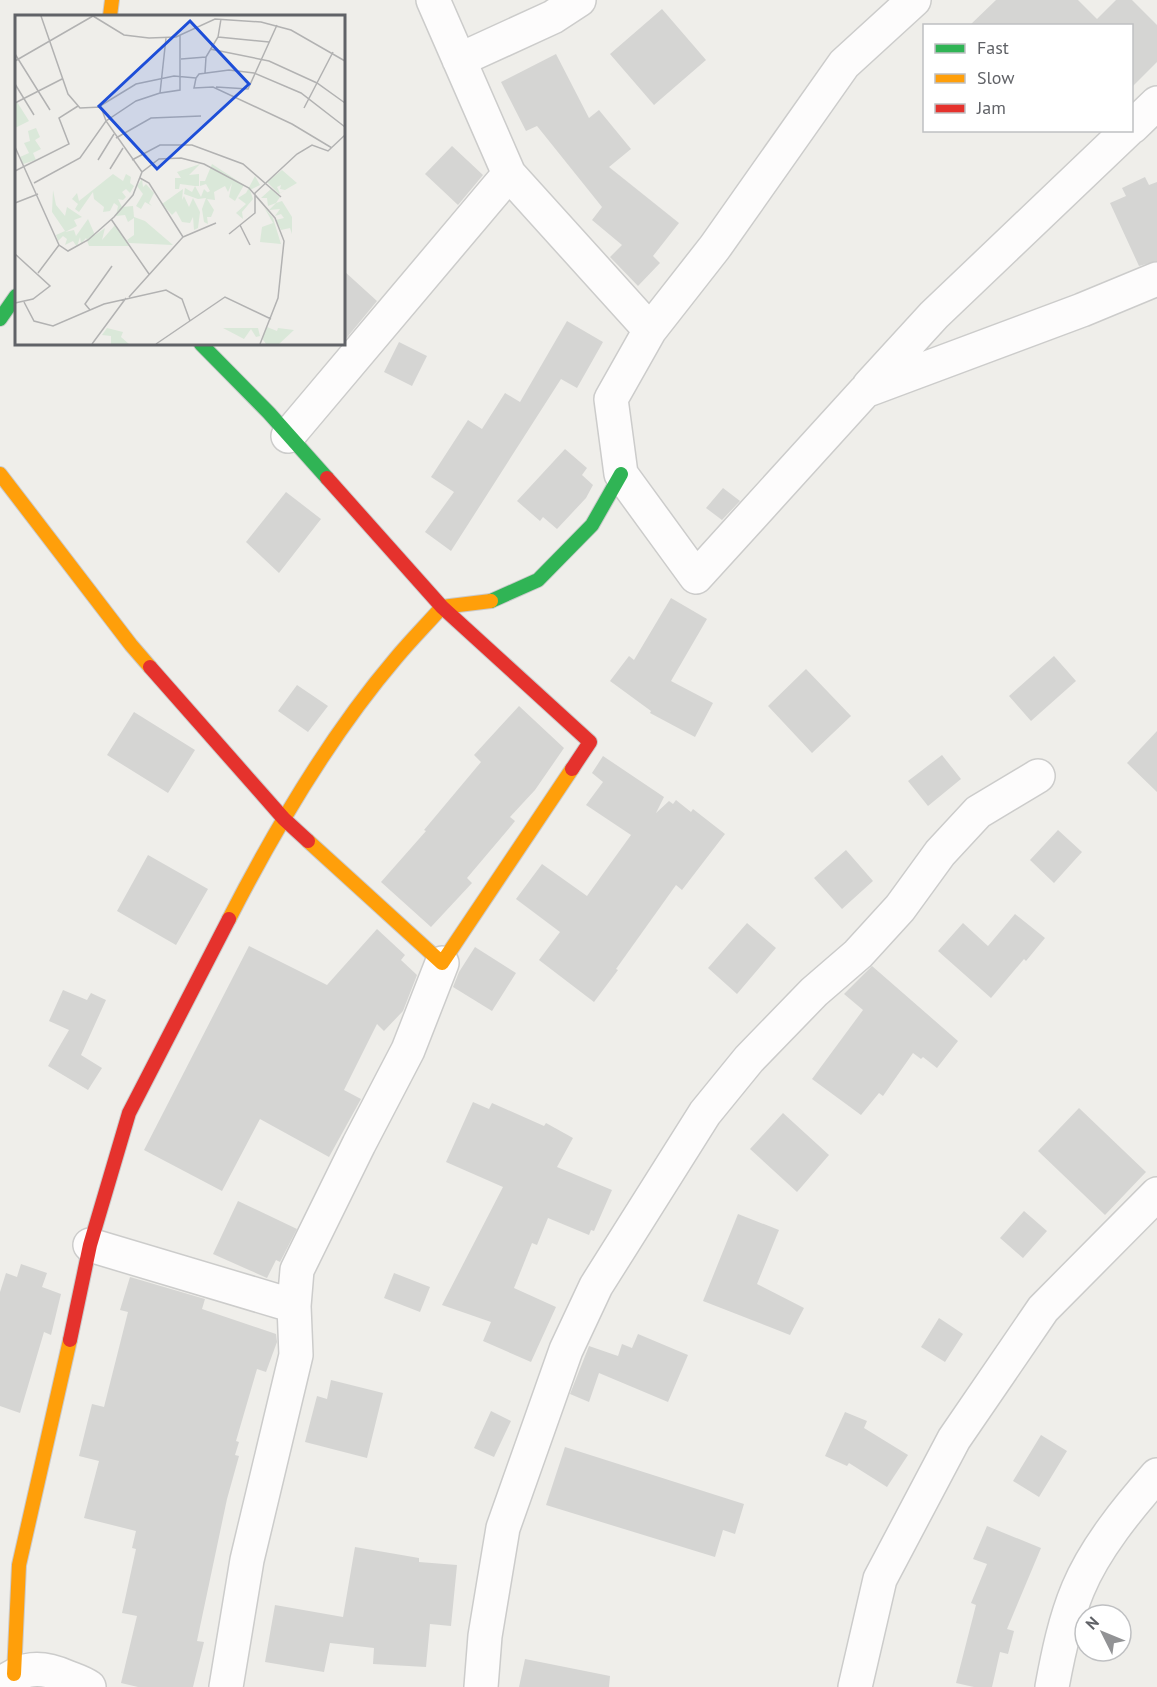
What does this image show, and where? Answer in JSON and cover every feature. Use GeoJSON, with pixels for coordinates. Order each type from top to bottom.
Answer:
{"type":"FeatureCollection","features":[{"type":"Feature","properties":{"kind":"street"},"geometry":{"type":"LineString","coordinates":[[110,15],[112,0]]}},
{"type":"Feature","properties":{"kind":"street"},"geometry":{"type":"LineString","coordinates":[[433,0],[509,174],[650,330]]}},
{"type":"Feature","properties":{"kind":"street"},"geometry":{"type":"LineString","coordinates":[[459,60],[553,17],[579,0]]}},
{"type":"Feature","properties":{"kind":"street"},"geometry":{"type":"LineString","coordinates":[[914,0],[844,64],[715,247],[650,330],[611,399],[621,474],[696,577],[934,315],[1126,132]]}},
{"type":"Feature","properties":{"kind":"street"},"geometry":{"type":"LineString","coordinates":[[1133,125],[1157,103]]}},
{"type":"Feature","properties":{"kind":"street"},"geometry":{"type":"LineString","coordinates":[[288,436],[509,174]]}},
{"type":"Feature","properties":{"kind":"street"},"geometry":{"type":"LineString","coordinates":[[865,392],[1082,310],[1157,279]]}},
{"type":"Feature","properties":{"kind":"street"},"geometry":{"type":"LineString","coordinates":[[0,319],[15,297]]}},
{"type":"Feature","properties":{"kind":"street"},"geometry":{"type":"LineString","coordinates":[[202,345],[288,436],[442,607],[590,742],[442,963],[408,1050],[297,1270],[294,1306],[296,1355],[247,1560],[226,1687]]}},
{"type":"Feature","properties":{"kind":"street"},"geometry":{"type":"LineString","coordinates":[[0,474],[131,645],[284,819],[442,963]]}},
{"type":"Feature","properties":{"kind":"street"},"geometry":{"type":"LineString","coordinates":[[89,1687],[52,1670],[32,1669],[7,1680],[19,1565],[90,1245],[129,1113],[233,910],[284,819],[344,726],[395,659],[442,607],[492,600],[538,580],[592,525],[621,474]]}},
{"type":"Feature","properties":{"kind":"street"},"geometry":{"type":"LineString","coordinates":[[481,1687],[485,1636],[503,1528],[566,1350],[596,1286],[705,1113],[749,1059],[814,992],[858,954],[900,908],[939,853],[978,812],[1038,776]]}},
{"type":"Feature","properties":{"kind":"street"},"geometry":{"type":"LineString","coordinates":[[855,1687],[880,1579],[954,1439],[1043,1309],[1157,1194]]}},
{"type":"Feature","properties":{"kind":"street"},"geometry":{"type":"LineString","coordinates":[[90,1245],[294,1306]]}},
{"type":"Feature","properties":{"kind":"street"},"geometry":{"type":"LineString","coordinates":[[1052,1687],[1063,1635],[1078,1588],[1102,1545],[1135,1500],[1157,1475]]}},
{"type":"Feature","properties":{"kind":"building"},"geometry":{"type":"Polygon","coordinates":[[[996,0],[1078,0],[1097,19],[1116,0],[1132,0],[1157,25],[1157,62],[1133,86],[1133,24],[971,24],[996,0]]]}},
{"type":"Feature","properties":{"kind":"building"},"geometry":{"type":"Polygon","coordinates":[[[662,9],[706,60],[654,105],[610,54],[662,9]]]}},
{"type":"Feature","properties":{"kind":"building"},"geometry":{"type":"Polygon","coordinates":[[[556,54],[589,118],[599,110],[631,149],[609,167],[679,223],[653,256],[660,263],[638,286],[610,257],[622,245],[592,220],[602,207],[537,126],[526,131],[501,82],[556,54]]]}},
{"type":"Feature","properties":{"kind":"building"},"geometry":{"type":"Polygon","coordinates":[[[452,146],[483,175],[458,205],[425,174],[452,146]]]}},
{"type":"Feature","properties":{"kind":"building"},"geometry":{"type":"Polygon","coordinates":[[[1145,177],[1149,185],[1157,182],[1157,261],[1139,266],[1110,203],[1126,196],[1122,188],[1145,177]]]}},
{"type":"Feature","properties":{"kind":"building"},"geometry":{"type":"Polygon","coordinates":[[[345,272],[377,301],[345,340],[345,272]]]}},
{"type":"Feature","properties":{"kind":"building"},"geometry":{"type":"Polygon","coordinates":[[[567,321],[603,342],[577,388],[561,379],[451,551],[425,532],[454,492],[431,477],[468,420],[482,429],[505,393],[520,402],[567,321]]]}},
{"type":"Feature","properties":{"kind":"building"},"geometry":{"type":"Polygon","coordinates":[[[399,342],[427,356],[412,386],[384,372],[399,342]]]}},
{"type":"Feature","properties":{"kind":"building"},"geometry":{"type":"Polygon","coordinates":[[[565,449],[587,468],[582,475],[593,485],[586,498],[557,529],[543,517],[540,521],[517,501],[565,449]]]}},
{"type":"Feature","properties":{"kind":"building"},"geometry":{"type":"Polygon","coordinates":[[[723,488],[740,501],[722,520],[706,508],[723,488]]]}},
{"type":"Feature","properties":{"kind":"building"},"geometry":{"type":"Polygon","coordinates":[[[286,492],[321,519],[279,573],[246,542],[286,492]]]}},
{"type":"Feature","properties":{"kind":"building"},"geometry":{"type":"Polygon","coordinates":[[[671,598],[707,619],[671,681],[713,703],[695,737],[650,713],[651,711],[610,681],[629,656],[634,660],[671,598]]]}},
{"type":"Feature","properties":{"kind":"building"},"geometry":{"type":"Polygon","coordinates":[[[1054,656],[1076,681],[1031,721],[1009,696],[1054,656]]]}},
{"type":"Feature","properties":{"kind":"building"},"geometry":{"type":"Polygon","coordinates":[[[806,669],[851,716],[812,753],[768,706],[806,669]]]}},
{"type":"Feature","properties":{"kind":"building"},"geometry":{"type":"Polygon","coordinates":[[[297,685],[328,706],[308,732],[278,711],[297,685]]]}},
{"type":"Feature","properties":{"kind":"building"},"geometry":{"type":"Polygon","coordinates":[[[519,706],[564,748],[535,790],[510,817],[515,821],[467,878],[472,883],[431,927],[381,882],[426,831],[424,830],[481,762],[474,755],[519,706]]]}},
{"type":"Feature","properties":{"kind":"building"},"geometry":{"type":"Polygon","coordinates":[[[134,712],[195,750],[168,793],[107,755],[134,712]]]}},
{"type":"Feature","properties":{"kind":"building"},"geometry":{"type":"Polygon","coordinates":[[[1157,731],[1157,792],[1127,763],[1157,731]]]}},
{"type":"Feature","properties":{"kind":"building"},"geometry":{"type":"Polygon","coordinates":[[[942,755],[961,779],[928,806],[908,781],[942,755]]]}},
{"type":"Feature","properties":{"kind":"building"},"geometry":{"type":"Polygon","coordinates":[[[603,756],[664,797],[656,813],[669,801],[673,804],[676,800],[691,812],[693,809],[725,834],[682,890],[676,885],[594,1002],[539,960],[560,932],[516,899],[542,864],[587,896],[631,835],[586,805],[603,782],[592,773],[603,756]]]}},
{"type":"Feature","properties":{"kind":"building"},"geometry":{"type":"Polygon","coordinates":[[[1058,830],[1082,852],[1054,883],[1030,860],[1058,830]]]}},
{"type":"Feature","properties":{"kind":"building"},"geometry":{"type":"Polygon","coordinates":[[[846,850],[873,881],[842,909],[814,878],[846,850]]]}},
{"type":"Feature","properties":{"kind":"building"},"geometry":{"type":"Polygon","coordinates":[[[148,855],[208,889],[176,945],[117,911],[148,855]]]}},
{"type":"Feature","properties":{"kind":"building"},"geometry":{"type":"Polygon","coordinates":[[[1015,914],[1045,938],[991,998],[938,951],[963,923],[988,946],[1015,914]]]}},
{"type":"Feature","properties":{"kind":"building"},"geometry":{"type":"Polygon","coordinates":[[[747,923],[776,948],[737,994],[708,968],[747,923]]]}},
{"type":"Feature","properties":{"kind":"building"},"geometry":{"type":"Polygon","coordinates":[[[377,929],[405,955],[401,960],[417,975],[403,1011],[384,1031],[377,1024],[344,1090],[361,1099],[329,1157],[260,1119],[222,1191],[144,1150],[249,946],[327,985],[377,929]]]}},
{"type":"Feature","properties":{"kind":"building"},"geometry":{"type":"Polygon","coordinates":[[[475,947],[516,973],[492,1011],[453,987],[459,972],[475,947]]]}},
{"type":"Feature","properties":{"kind":"building"},"geometry":{"type":"Polygon","coordinates":[[[872,966],[958,1041],[937,1068],[923,1057],[921,1059],[913,1053],[883,1096],[879,1093],[861,1115],[812,1079],[863,1010],[844,994],[872,966]]]}},
{"type":"Feature","properties":{"kind":"building"},"geometry":{"type":"Polygon","coordinates":[[[63,990],[87,1000],[91,993],[106,1000],[81,1055],[102,1068],[88,1090],[48,1066],[69,1030],[49,1021],[63,990]]]}},
{"type":"Feature","properties":{"kind":"building"},"geometry":{"type":"Polygon","coordinates":[[[473,1102],[489,1109],[492,1103],[544,1126],[546,1123],[573,1138],[557,1167],[612,1190],[594,1231],[591,1230],[589,1235],[548,1218],[537,1245],[532,1243],[514,1288],[556,1307],[531,1362],[483,1341],[491,1322],[442,1305],[503,1187],[446,1162],[473,1102]]]}},
{"type":"Feature","properties":{"kind":"building"},"geometry":{"type":"Polygon","coordinates":[[[1079,1108],[1146,1172],[1105,1215],[1038,1151],[1079,1108]]]}},
{"type":"Feature","properties":{"kind":"building"},"geometry":{"type":"Polygon","coordinates":[[[783,1113],[829,1155],[797,1192],[750,1149],[783,1113]]]}},
{"type":"Feature","properties":{"kind":"building"},"geometry":{"type":"Polygon","coordinates":[[[238,1201],[297,1229],[280,1262],[276,1260],[267,1278],[213,1254],[238,1201]]]}},
{"type":"Feature","properties":{"kind":"building"},"geometry":{"type":"Polygon","coordinates":[[[1024,1211],[1047,1231],[1023,1258],[1000,1238],[1024,1211]]]}},
{"type":"Feature","properties":{"kind":"building"},"geometry":{"type":"Polygon","coordinates":[[[738,1214],[779,1230],[757,1284],[804,1308],[790,1335],[703,1301],[738,1214]]]}},
{"type":"Feature","properties":{"kind":"building"},"geometry":{"type":"Polygon","coordinates":[[[21,1264],[47,1273],[42,1287],[61,1294],[51,1335],[44,1332],[20,1413],[0,1406],[0,1292],[6,1273],[17,1277],[21,1264]]]}},
{"type":"Feature","properties":{"kind":"building"},"geometry":{"type":"Polygon","coordinates":[[[394,1273],[430,1287],[420,1312],[384,1298],[394,1273]]]}},
{"type":"Feature","properties":{"kind":"building"},"geometry":{"type":"Polygon","coordinates":[[[130,1277],[205,1299],[202,1309],[276,1334],[277,1342],[266,1372],[257,1369],[236,1441],[239,1442],[235,1455],[239,1456],[227,1499],[197,1641],[204,1642],[193,1687],[138,1687],[121,1683],[137,1616],[122,1613],[136,1549],[132,1548],[136,1531],[84,1518],[99,1461],[79,1456],[92,1404],[104,1407],[128,1312],[120,1310],[130,1277]]]}},
{"type":"Feature","properties":{"kind":"building"},"geometry":{"type":"Polygon","coordinates":[[[939,1318],[963,1334],[945,1362],[921,1347],[939,1318]]]}},
{"type":"Feature","properties":{"kind":"building"},"geometry":{"type":"Polygon","coordinates":[[[638,1334],[688,1355],[668,1402],[599,1373],[589,1402],[570,1394],[589,1346],[618,1356],[622,1344],[632,1348],[638,1334]]]}},
{"type":"Feature","properties":{"kind":"building"},"geometry":{"type":"Polygon","coordinates":[[[331,1380],[383,1393],[367,1458],[305,1442],[317,1396],[327,1399],[331,1380]]]}},
{"type":"Feature","properties":{"kind":"building"},"geometry":{"type":"Polygon","coordinates":[[[491,1411],[511,1421],[494,1457],[474,1448],[491,1411]]]}},
{"type":"Feature","properties":{"kind":"building"},"geometry":{"type":"Polygon","coordinates":[[[845,1412],[867,1421],[864,1428],[908,1455],[887,1487],[849,1463],[847,1466],[825,1456],[845,1412]]]}},
{"type":"Feature","properties":{"kind":"building"},"geometry":{"type":"Polygon","coordinates":[[[1041,1435],[1067,1451],[1039,1497],[1013,1481],[1041,1435]]]}},
{"type":"Feature","properties":{"kind":"building"},"geometry":{"type":"Polygon","coordinates":[[[565,1447],[744,1504],[735,1534],[723,1530],[715,1557],[546,1505],[565,1447]]]}},
{"type":"Feature","properties":{"kind":"building"},"geometry":{"type":"Polygon","coordinates":[[[987,1526],[1041,1548],[1007,1629],[1014,1631],[1008,1654],[1000,1652],[992,1687],[974,1687],[956,1683],[976,1605],[971,1603],[987,1564],[973,1559],[987,1526]]]}},
{"type":"Feature","properties":{"kind":"building"},"geometry":{"type":"Polygon","coordinates":[[[355,1547],[419,1558],[419,1562],[457,1565],[451,1626],[430,1624],[426,1667],[373,1664],[374,1648],[330,1643],[324,1672],[265,1662],[275,1605],[343,1617],[355,1547]]]}},
{"type":"Feature","properties":{"kind":"building"},"geometry":{"type":"Polygon","coordinates":[[[525,1659],[610,1676],[609,1687],[519,1687],[525,1659]]]}},
{"type":"Feature","properties":{"kind":"traffic: fast"},"geometry":{"type":"LineString","coordinates":[[0,319],[15,297]]}},
{"type":"Feature","properties":{"kind":"traffic: fast"},"geometry":{"type":"LineString","coordinates":[[202,345],[269,413],[327,478]]}},
{"type":"Feature","properties":{"kind":"traffic: fast"},"geometry":{"type":"LineString","coordinates":[[491,601],[538,580],[592,525],[621,474]]}},
{"type":"Feature","properties":{"kind":"traffic: slow"},"geometry":{"type":"LineString","coordinates":[[110,15],[112,0]]}},
{"type":"Feature","properties":{"kind":"traffic: slow"},"geometry":{"type":"LineString","coordinates":[[0,474],[150,667]]}},
{"type":"Feature","properties":{"kind":"traffic: slow"},"geometry":{"type":"LineString","coordinates":[[229,919],[305,784],[372,687],[442,607],[491,601]]}},
{"type":"Feature","properties":{"kind":"traffic: slow"},"geometry":{"type":"LineString","coordinates":[[308,841],[442,963],[572,769]]}},
{"type":"Feature","properties":{"kind":"traffic: slow"},"geometry":{"type":"LineString","coordinates":[[14,1674],[19,1565],[70,1340]]}},
{"type":"Feature","properties":{"kind":"traffic: jam"},"geometry":{"type":"LineString","coordinates":[[327,478],[442,607],[590,742],[572,769]]}},
{"type":"Feature","properties":{"kind":"traffic: jam"},"geometry":{"type":"LineString","coordinates":[[150,667],[284,819],[308,841]]}},
{"type":"Feature","properties":{"kind":"traffic: jam"},"geometry":{"type":"LineString","coordinates":[[70,1340],[90,1245],[129,1113],[229,919]]}}]}
